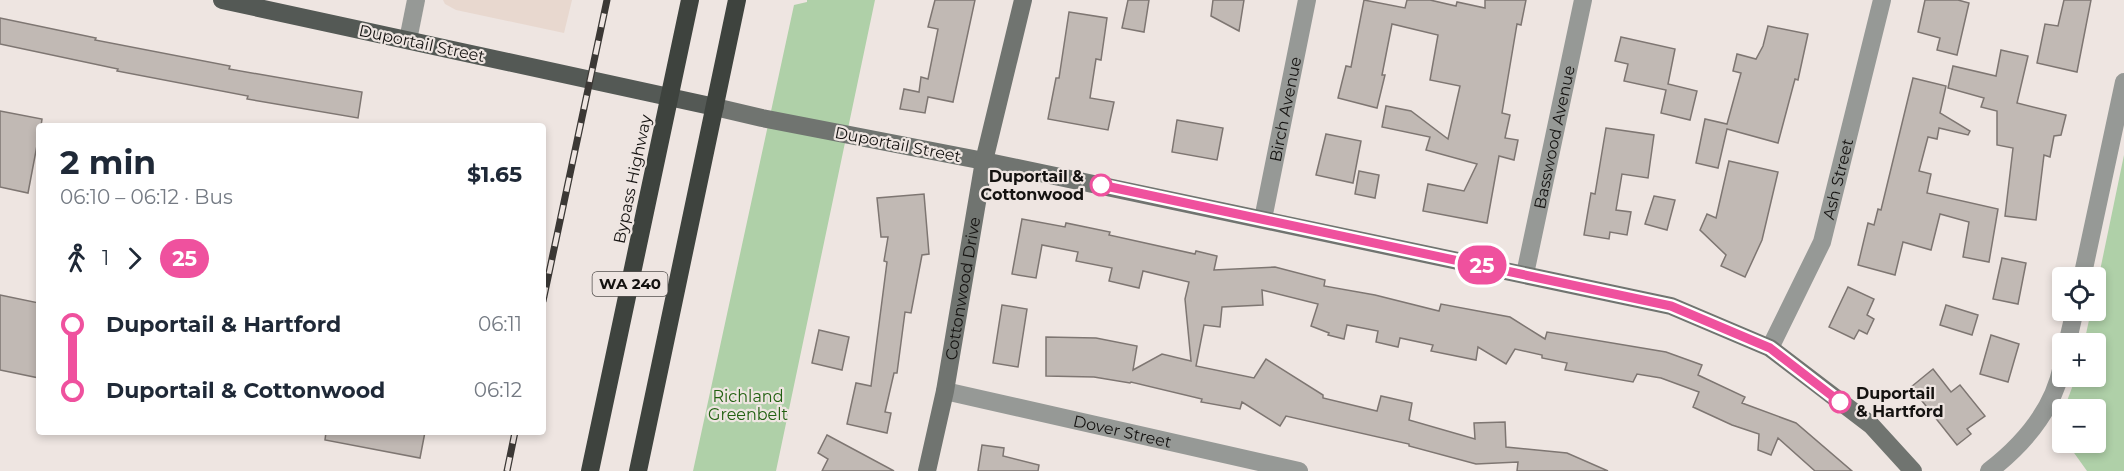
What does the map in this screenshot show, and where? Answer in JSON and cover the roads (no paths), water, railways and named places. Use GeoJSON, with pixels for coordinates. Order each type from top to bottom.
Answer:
{"type":"FeatureCollection","features":[{"type":"Feature","properties":{"kind":"highway","name":"Bypass Highway"},"geometry":{"type":"LineString","coordinates":[[590,471],[690,0]]}},
{"type":"Feature","properties":{"kind":"highway","name":"WA 240"},"geometry":{"type":"LineString","coordinates":[[638,471],[737,0]]}},
{"type":"Feature","properties":{"kind":"main road","name":"Duportail Street"},"geometry":{"type":"LineString","coordinates":[[222,0],[762,118],[984,160],[1671,306],[1770,348],[1871,425],[1913,471]]}},
{"type":"Feature","properties":{"kind":"main road","name":"Cottonwood Drive"},"geometry":{"type":"LineString","coordinates":[[927,471],[945,391],[984,160],[1023,0]]}},
{"type":"Feature","properties":{"kind":"street"},"geometry":{"type":"LineString","coordinates":[[408,40],[416,0]]}},
{"type":"Feature","properties":{"kind":"street","name":"Birch Avenue"},"geometry":{"type":"LineString","coordinates":[[1263,219],[1307,0]]}},
{"type":"Feature","properties":{"kind":"street","name":"Basswood Avenue"},"geometry":{"type":"LineString","coordinates":[[1525,274],[1583,0]]}},
{"type":"Feature","properties":{"kind":"street","name":"Ash Street"},"geometry":{"type":"LineString","coordinates":[[1770,348],[1822,242],[1882,0]]}},
{"type":"Feature","properties":{"kind":"street"},"geometry":{"type":"LineString","coordinates":[[2084,267],[2124,82]]}},
{"type":"Feature","properties":{"kind":"street"},"geometry":{"type":"LineString","coordinates":[[1989,471],[2012,453],[2042,417],[2055,387]]}},
{"type":"Feature","properties":{"kind":"street","name":"Dover Street"},"geometry":{"type":"LineString","coordinates":[[945,391],[1299,471]]}},
{"type":"Feature","properties":{"kind":"railway"},"geometry":{"type":"LineString","coordinates":[[546,287],[607,0]]}},
{"type":"Feature","properties":{"kind":"railway"},"geometry":{"type":"LineString","coordinates":[[507,471],[514,435]]}},
{"type":"Feature","properties":{"kind":"place","name":"Duportail & Cottonwood"},"geometry":{"type":"Point","coordinates":[1101,185]}},
{"type":"Feature","properties":{"kind":"place","name":"Duportail & Hartford"},"geometry":{"type":"Point","coordinates":[1840,402]}},
{"type":"Feature","properties":{"kind":"park label","name":"Richland Greenbelt"},"geometry":{"type":"Point","coordinates":[748,405]}}]}
